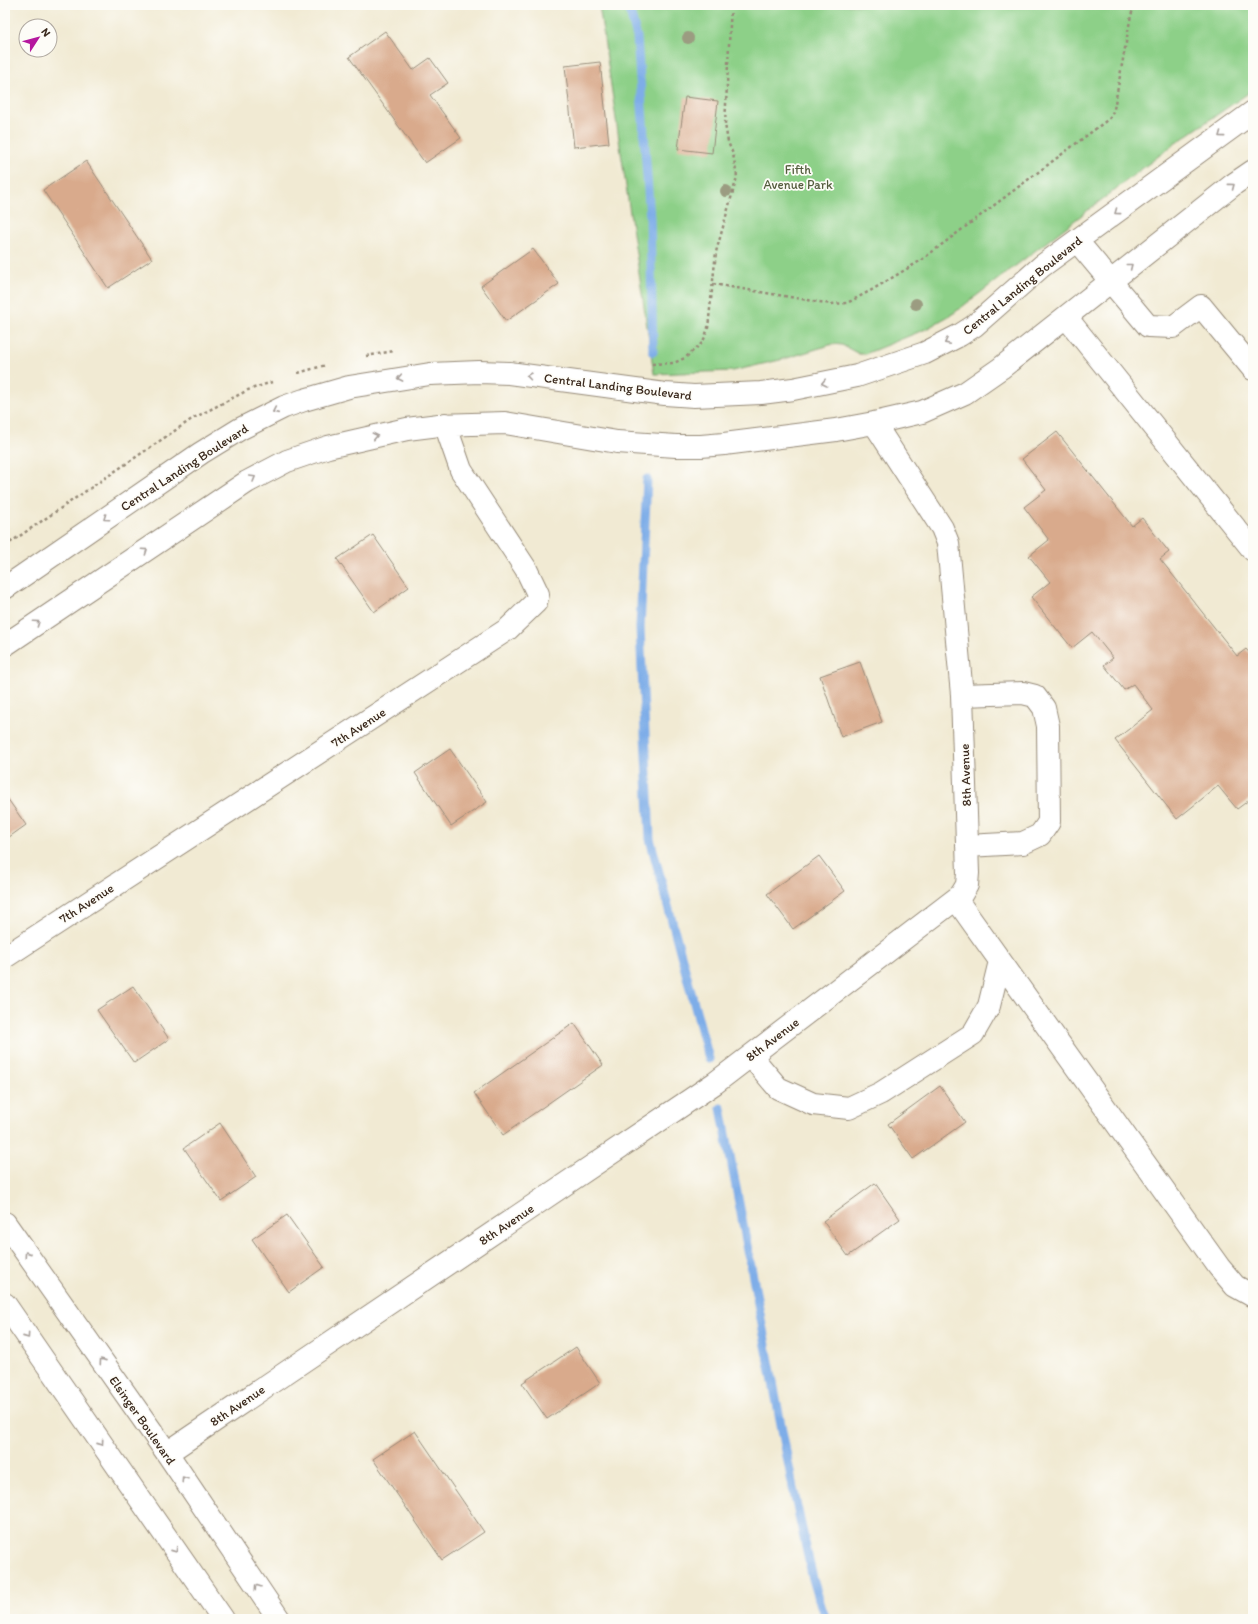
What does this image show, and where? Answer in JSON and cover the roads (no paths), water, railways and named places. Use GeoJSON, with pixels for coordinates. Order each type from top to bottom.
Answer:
{"type":"FeatureCollection","features":[{"type":"Feature","properties":{"kind":"street","name":"Central Landing Boulevard"},"geometry":{"type":"LineString","coordinates":[[5,588],[201,453],[262,417],[304,400],[349,387],[409,376],[448,372],[509,373],[665,394],[694,396],[761,393],[816,385],[857,376],[925,353],[974,326],[1042,266],[1253,112]]}},
{"type":"Feature","properties":{"kind":"street"},"geometry":{"type":"LineString","coordinates":[[5,645],[247,482],[267,470],[287,461],[328,447],[407,429],[445,424],[506,424],[617,442],[647,445],[701,446],[836,430],[922,412],[965,393],[1001,368],[1234,184],[1253,171]]}},
{"type":"Feature","properties":{"kind":"street"},"geometry":{"type":"LineString","coordinates":[[1077,241],[1148,326],[1174,327],[1201,306],[1253,369]]}},
{"type":"Feature","properties":{"kind":"street"},"geometry":{"type":"LineString","coordinates":[[1066,317],[1253,550]]}},
{"type":"Feature","properties":{"kind":"street","name":"8th Avenue"},"geometry":{"type":"LineString","coordinates":[[167,1454],[715,1083],[961,895],[967,885],[962,695],[948,543],[942,528],[874,423]]}},
{"type":"Feature","properties":{"kind":"street","name":"7th Avenue"},"geometry":{"type":"LineString","coordinates":[[5,956],[508,629],[536,602],[538,594],[526,569],[460,470],[445,424]]}},
{"type":"Feature","properties":{"kind":"street"},"geometry":{"type":"LineString","coordinates":[[962,695],[1023,693],[1035,696],[1044,708],[1048,726],[1049,822],[1040,835],[1023,843],[967,846]]}},
{"type":"Feature","properties":{"kind":"street"},"geometry":{"type":"LineString","coordinates":[[956,899],[1219,1268],[1235,1286],[1253,1296]]}},
{"type":"Feature","properties":{"kind":"street"},"geometry":{"type":"LineString","coordinates":[[751,1056],[778,1088],[813,1104],[849,1108],[881,1093],[974,1034],[989,1006],[1000,962]]}},
{"type":"Feature","properties":{"kind":"street","name":"Elsinger Boulevard"},"geometry":{"type":"LineString","coordinates":[[5,1223],[167,1454],[279,1619]]}},
{"type":"Feature","properties":{"kind":"street"},"geometry":{"type":"LineString","coordinates":[[5,1304],[223,1619]]}},
{"type":"Feature","properties":{"kind":"waterway"},"geometry":{"type":"LineString","coordinates":[[628,5],[637,37],[650,218],[653,352]]}},
{"type":"Feature","properties":{"kind":"waterway"},"geometry":{"type":"LineString","coordinates":[[647,479],[640,628],[650,839],[709,1059]]}},
{"type":"Feature","properties":{"kind":"waterway"},"geometry":{"type":"LineString","coordinates":[[721,1108],[793,1488],[813,1579],[825,1619]]}},
{"type":"Feature","properties":{"kind":"park label","name":"Fifth Avenue Park"},"geometry":{"type":"Point","coordinates":[798,176]}}]}
